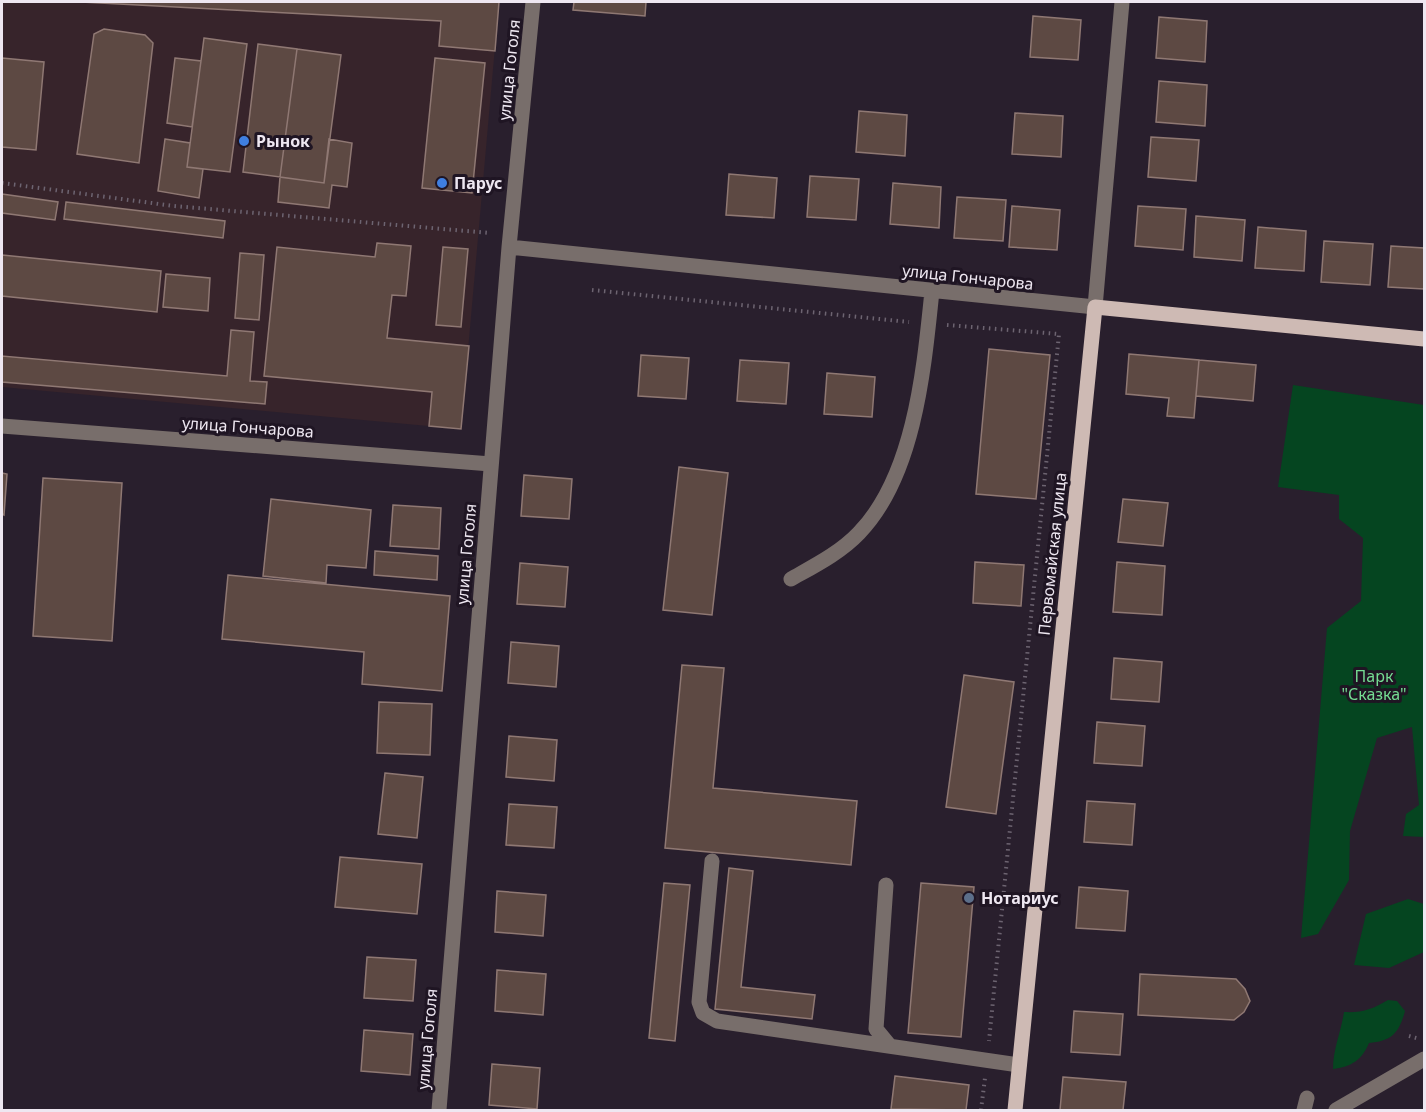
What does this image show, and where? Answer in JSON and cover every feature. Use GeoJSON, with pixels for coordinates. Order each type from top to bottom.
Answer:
{"type":"FeatureCollection","features":[{"type":"Feature","properties":{"kind":"main road","name":"улица Гончарова"},"geometry":{"type":"LineString","coordinates":[[1095,308],[1425,339]]}},
{"type":"Feature","properties":{"kind":"main road","name":"Первомайская улица"},"geometry":{"type":"LineString","coordinates":[[1015,1110],[1095,308]]}},
{"type":"Feature","properties":{"kind":"street","name":"улица Гоголя"},"geometry":{"type":"LineString","coordinates":[[439,1110],[509,247],[533,2]]}},
{"type":"Feature","properties":{"kind":"street","name":"Первомайская улица"},"geometry":{"type":"LineString","coordinates":[[1095,308],[1122,2]]}},
{"type":"Feature","properties":{"kind":"street","name":"улица Гончарова"},"geometry":{"type":"LineString","coordinates":[[509,247],[1095,308]]}},
{"type":"Feature","properties":{"kind":"street"},"geometry":{"type":"LineString","coordinates":[[791,579],[825,560],[859,534],[886,498],[905,451],[920,392],[932,291]]}},
{"type":"Feature","properties":{"kind":"street","name":"улица Гончарова"},"geometry":{"type":"LineString","coordinates":[[2,426],[491,464]]}},
{"type":"Feature","properties":{"kind":"street"},"geometry":{"type":"LineString","coordinates":[[712,861],[699,1002],[703,1013],[717,1021],[1019,1065]]}},
{"type":"Feature","properties":{"kind":"street"},"geometry":{"type":"LineString","coordinates":[[886,885],[876,1029],[890,1046]]}},
{"type":"Feature","properties":{"kind":"street"},"geometry":{"type":"LineString","coordinates":[[1336,1110],[1425,1059]]}},
{"type":"Feature","properties":{"kind":"path"},"geometry":{"type":"LineString","coordinates":[[2,183],[174,206],[491,233]]}},
{"type":"Feature","properties":{"kind":"path"},"geometry":{"type":"LineString","coordinates":[[592,290],[929,324],[1059,334],[981,1110]]}},
{"type":"Feature","properties":{"kind":"shaded area","name":"Рынок"},"geometry":{"type":"Polygon","coordinates":[[[2,2],[499,2],[461,429],[2,387],[2,2]]]}},
{"type":"Feature","properties":{"kind":"green space","name":"Парк \"Сказка\""},"geometry":{"type":"Polygon","coordinates":[[[1293,385],[1424,405],[1424,837],[1403,836],[1406,814],[1419,805],[1412,727],[1377,738],[1350,831],[1349,880],[1318,934],[1301,938],[1327,628],[1361,601],[1363,538],[1339,519],[1339,495],[1278,487],[1293,385]]]}},
{"type":"Feature","properties":{"kind":"green space"},"geometry":{"type":"Polygon","coordinates":[[[1408,899],[1424,904],[1424,952],[1389,968],[1354,965],[1366,914],[1408,899]]]}},
{"type":"Feature","properties":{"kind":"green space"},"geometry":{"type":"Polygon","coordinates":[[[1388,1000],[1397,1001],[1405,1011],[1397,1030],[1389,1038],[1369,1043],[1355,1062],[1333,1069],[1334,1054],[1344,1012],[1367,1010],[1388,1000]]]}},
{"type":"Feature","properties":{"kind":"building"},"geometry":{"type":"Polygon","coordinates":[[[81,2],[499,2],[495,51],[439,46],[441,21],[81,2]]]}},
{"type":"Feature","properties":{"kind":"building"},"geometry":{"type":"Polygon","coordinates":[[[574,2],[646,2],[645,16],[573,10],[574,2]]]}},
{"type":"Feature","properties":{"kind":"building"},"geometry":{"type":"Polygon","coordinates":[[[1033,16],[1081,20],[1078,60],[1030,57],[1033,16]]]}},
{"type":"Feature","properties":{"kind":"building"},"geometry":{"type":"Polygon","coordinates":[[[1159,17],[1207,21],[1205,62],[1156,58],[1159,17]]]}},
{"type":"Feature","properties":{"kind":"building"},"geometry":{"type":"Polygon","coordinates":[[[104,29],[145,35],[153,43],[139,163],[77,154],[94,34],[104,29]]]}},
{"type":"Feature","properties":{"kind":"building"},"geometry":{"type":"Polygon","coordinates":[[[204,38],[247,44],[230,172],[187,167],[204,38]]]}},
{"type":"Feature","properties":{"kind":"building"},"geometry":{"type":"Polygon","coordinates":[[[258,44],[297,49],[280,177],[243,172],[258,44]]]}},
{"type":"Feature","properties":{"kind":"building"},"geometry":{"type":"Polygon","coordinates":[[[297,49],[341,55],[324,183],[280,177],[297,49]]]}},
{"type":"Feature","properties":{"kind":"building"},"geometry":{"type":"Polygon","coordinates":[[[2,58],[44,62],[36,150],[2,147],[2,58]]]}},
{"type":"Feature","properties":{"kind":"building"},"geometry":{"type":"Polygon","coordinates":[[[175,58],[201,61],[192,127],[167,123],[175,58]]]}},
{"type":"Feature","properties":{"kind":"building"},"geometry":{"type":"Polygon","coordinates":[[[435,58],[485,63],[472,193],[422,188],[435,58]]]}},
{"type":"Feature","properties":{"kind":"building"},"geometry":{"type":"Polygon","coordinates":[[[1159,81],[1207,85],[1205,126],[1156,122],[1159,81]]]}},
{"type":"Feature","properties":{"kind":"building"},"geometry":{"type":"Polygon","coordinates":[[[859,111],[907,115],[905,156],[856,152],[859,111]]]}},
{"type":"Feature","properties":{"kind":"building"},"geometry":{"type":"Polygon","coordinates":[[[1015,113],[1063,116],[1061,157],[1012,154],[1015,113]]]}},
{"type":"Feature","properties":{"kind":"building"},"geometry":{"type":"Polygon","coordinates":[[[1151,137],[1199,140],[1196,181],[1148,177],[1151,137]]]}},
{"type":"Feature","properties":{"kind":"building"},"geometry":{"type":"Polygon","coordinates":[[[165,139],[190,143],[187,167],[203,169],[199,198],[158,191],[165,139]]]}},
{"type":"Feature","properties":{"kind":"building"},"geometry":{"type":"Polygon","coordinates":[[[329,139],[352,143],[347,187],[332,185],[329,208],[278,202],[280,177],[324,183],[329,139]]]}},
{"type":"Feature","properties":{"kind":"building"},"geometry":{"type":"Polygon","coordinates":[[[729,174],[777,178],[774,218],[726,215],[729,174]]]}},
{"type":"Feature","properties":{"kind":"building"},"geometry":{"type":"Polygon","coordinates":[[[810,176],[859,179],[856,220],[807,217],[810,176]]]}},
{"type":"Feature","properties":{"kind":"building"},"geometry":{"type":"Polygon","coordinates":[[[893,183],[941,187],[939,228],[890,224],[893,183]]]}},
{"type":"Feature","properties":{"kind":"building"},"geometry":{"type":"Polygon","coordinates":[[[2,194],[58,202],[55,220],[2,213],[2,194]]]}},
{"type":"Feature","properties":{"kind":"building"},"geometry":{"type":"Polygon","coordinates":[[[957,197],[1006,200],[1003,241],[954,238],[957,197]]]}},
{"type":"Feature","properties":{"kind":"building"},"geometry":{"type":"Polygon","coordinates":[[[66,202],[225,221],[223,238],[64,219],[66,202]]]}},
{"type":"Feature","properties":{"kind":"building"},"geometry":{"type":"Polygon","coordinates":[[[1012,206],[1060,210],[1057,250],[1009,247],[1012,206]]]}},
{"type":"Feature","properties":{"kind":"building"},"geometry":{"type":"Polygon","coordinates":[[[1138,206],[1186,209],[1183,250],[1135,246],[1138,206]]]}},
{"type":"Feature","properties":{"kind":"building"},"geometry":{"type":"Polygon","coordinates":[[[1196,216],[1245,220],[1242,261],[1194,257],[1196,216]]]}},
{"type":"Feature","properties":{"kind":"building"},"geometry":{"type":"Polygon","coordinates":[[[1258,227],[1306,231],[1304,271],[1255,268],[1258,227]]]}},
{"type":"Feature","properties":{"kind":"building"},"geometry":{"type":"Polygon","coordinates":[[[1324,241],[1373,244],[1370,285],[1321,282],[1324,241]]]}},
{"type":"Feature","properties":{"kind":"building"},"geometry":{"type":"Polygon","coordinates":[[[377,243],[411,246],[406,296],[392,295],[387,338],[469,346],[461,429],[429,426],[432,392],[264,376],[277,247],[375,257],[377,243]]]}},
{"type":"Feature","properties":{"kind":"building"},"geometry":{"type":"Polygon","coordinates":[[[1391,246],[1424,248],[1424,289],[1388,287],[1391,246]]]}},
{"type":"Feature","properties":{"kind":"building"},"geometry":{"type":"Polygon","coordinates":[[[443,247],[468,249],[461,327],[436,325],[443,247]]]}},
{"type":"Feature","properties":{"kind":"building"},"geometry":{"type":"Polygon","coordinates":[[[240,253],[264,255],[259,320],[235,318],[240,253]]]}},
{"type":"Feature","properties":{"kind":"building"},"geometry":{"type":"Polygon","coordinates":[[[2,255],[161,271],[157,312],[2,296],[2,255]]]}},
{"type":"Feature","properties":{"kind":"building"},"geometry":{"type":"Polygon","coordinates":[[[166,274],[210,278],[208,311],[163,307],[166,274]]]}},
{"type":"Feature","properties":{"kind":"building"},"geometry":{"type":"Polygon","coordinates":[[[231,330],[254,332],[250,381],[267,382],[265,404],[2,382],[2,356],[227,376],[231,330]]]}},
{"type":"Feature","properties":{"kind":"building"},"geometry":{"type":"Polygon","coordinates":[[[989,349],[1050,355],[1036,499],[976,494],[989,349]]]}},
{"type":"Feature","properties":{"kind":"building"},"geometry":{"type":"Polygon","coordinates":[[[1129,354],[1199,360],[1194,418],[1167,416],[1169,398],[1126,394],[1129,354]]]}},
{"type":"Feature","properties":{"kind":"building"},"geometry":{"type":"Polygon","coordinates":[[[641,355],[689,358],[686,399],[638,396],[641,355]]]}},
{"type":"Feature","properties":{"kind":"building"},"geometry":{"type":"Polygon","coordinates":[[[740,360],[789,363],[786,404],[737,401],[740,360]]]}},
{"type":"Feature","properties":{"kind":"building"},"geometry":{"type":"Polygon","coordinates":[[[1199,360],[1256,365],[1253,401],[1196,396],[1199,360]]]}},
{"type":"Feature","properties":{"kind":"building"},"geometry":{"type":"Polygon","coordinates":[[[827,373],[875,377],[872,417],[824,414],[827,373]]]}},
{"type":"Feature","properties":{"kind":"building"},"geometry":{"type":"Polygon","coordinates":[[[679,467],[728,473],[712,615],[663,610],[679,467]]]}},
{"type":"Feature","properties":{"kind":"building"},"geometry":{"type":"Polygon","coordinates":[[[2,473],[7,474],[4,515],[2,514],[2,473]]]}},
{"type":"Feature","properties":{"kind":"building"},"geometry":{"type":"Polygon","coordinates":[[[524,475],[572,479],[569,519],[521,516],[524,475]]]}},
{"type":"Feature","properties":{"kind":"building"},"geometry":{"type":"Polygon","coordinates":[[[43,478],[122,483],[112,641],[33,636],[43,478]]]}},
{"type":"Feature","properties":{"kind":"building"},"geometry":{"type":"Polygon","coordinates":[[[271,499],[371,510],[366,568],[327,565],[326,583],[263,576],[271,499]]]}},
{"type":"Feature","properties":{"kind":"building"},"geometry":{"type":"Polygon","coordinates":[[[1123,499],[1168,503],[1163,546],[1118,542],[1123,499]]]}},
{"type":"Feature","properties":{"kind":"building"},"geometry":{"type":"Polygon","coordinates":[[[393,505],[441,508],[439,549],[390,546],[393,505]]]}},
{"type":"Feature","properties":{"kind":"building"},"geometry":{"type":"Polygon","coordinates":[[[375,551],[438,556],[437,580],[374,575],[375,551]]]}},
{"type":"Feature","properties":{"kind":"building"},"geometry":{"type":"Polygon","coordinates":[[[975,562],[1024,565],[1021,606],[973,603],[975,562]]]}},
{"type":"Feature","properties":{"kind":"building"},"geometry":{"type":"Polygon","coordinates":[[[1117,562],[1165,566],[1162,615],[1113,612],[1117,562]]]}},
{"type":"Feature","properties":{"kind":"building"},"geometry":{"type":"Polygon","coordinates":[[[520,563],[568,567],[565,607],[517,604],[520,563]]]}},
{"type":"Feature","properties":{"kind":"building"},"geometry":{"type":"Polygon","coordinates":[[[228,575],[450,596],[442,691],[362,684],[364,652],[222,639],[228,575]]]}},
{"type":"Feature","properties":{"kind":"building"},"geometry":{"type":"Polygon","coordinates":[[[511,642],[559,646],[556,687],[508,683],[511,642]]]}},
{"type":"Feature","properties":{"kind":"building"},"geometry":{"type":"Polygon","coordinates":[[[1114,658],[1162,662],[1159,702],[1111,699],[1114,658]]]}},
{"type":"Feature","properties":{"kind":"building"},"geometry":{"type":"Polygon","coordinates":[[[682,665],[724,668],[713,788],[857,801],[851,865],[665,848],[682,665]]]}},
{"type":"Feature","properties":{"kind":"building"},"geometry":{"type":"Polygon","coordinates":[[[964,675],[1014,682],[996,814],[946,807],[964,675]]]}},
{"type":"Feature","properties":{"kind":"building"},"geometry":{"type":"Polygon","coordinates":[[[379,702],[432,704],[430,755],[377,753],[379,702]]]}},
{"type":"Feature","properties":{"kind":"building"},"geometry":{"type":"Polygon","coordinates":[[[1097,722],[1145,726],[1142,766],[1094,763],[1097,722]]]}},
{"type":"Feature","properties":{"kind":"building"},"geometry":{"type":"Polygon","coordinates":[[[509,736],[557,740],[554,781],[506,777],[509,736]]]}},
{"type":"Feature","properties":{"kind":"building"},"geometry":{"type":"Polygon","coordinates":[[[385,773],[423,777],[417,838],[378,834],[385,773]]]}},
{"type":"Feature","properties":{"kind":"building"},"geometry":{"type":"Polygon","coordinates":[[[1087,801],[1135,804],[1132,845],[1084,842],[1087,801]]]}},
{"type":"Feature","properties":{"kind":"building"},"geometry":{"type":"Polygon","coordinates":[[[509,804],[557,807],[554,848],[506,845],[509,804]]]}},
{"type":"Feature","properties":{"kind":"building"},"geometry":{"type":"Polygon","coordinates":[[[340,857],[422,864],[417,914],[335,907],[340,857]]]}},
{"type":"Feature","properties":{"kind":"building"},"geometry":{"type":"Polygon","coordinates":[[[729,868],[753,871],[741,987],[815,995],[812,1019],[715,1009],[729,868]]]}},
{"type":"Feature","properties":{"kind":"building"},"geometry":{"type":"Polygon","coordinates":[[[664,883],[690,885],[675,1041],[649,1038],[664,883]]]}},
{"type":"Feature","properties":{"kind":"building"},"geometry":{"type":"Polygon","coordinates":[[[921,883],[974,887],[961,1037],[908,1033],[921,883]]]}},
{"type":"Feature","properties":{"kind":"building"},"geometry":{"type":"Polygon","coordinates":[[[1079,887],[1128,891],[1125,931],[1076,928],[1079,887]]]}},
{"type":"Feature","properties":{"kind":"building"},"geometry":{"type":"Polygon","coordinates":[[[497,891],[546,895],[543,936],[495,932],[497,891]]]}},
{"type":"Feature","properties":{"kind":"building"},"geometry":{"type":"Polygon","coordinates":[[[367,957],[416,960],[413,1001],[364,998],[367,957]]]}},
{"type":"Feature","properties":{"kind":"building"},"geometry":{"type":"Polygon","coordinates":[[[497,970],[546,974],[543,1015],[495,1011],[497,970]]]}},
{"type":"Feature","properties":{"kind":"building"},"geometry":{"type":"Polygon","coordinates":[[[1140,974],[1236,979],[1245,989],[1250,1001],[1244,1012],[1234,1020],[1138,1015],[1140,974]]]}},
{"type":"Feature","properties":{"kind":"building"},"geometry":{"type":"Polygon","coordinates":[[[1074,1011],[1123,1014],[1120,1055],[1071,1052],[1074,1011]]]}},
{"type":"Feature","properties":{"kind":"building"},"geometry":{"type":"Polygon","coordinates":[[[364,1030],[413,1034],[410,1075],[361,1071],[364,1030]]]}},
{"type":"Feature","properties":{"kind":"building"},"geometry":{"type":"Polygon","coordinates":[[[492,1064],[540,1068],[537,1109],[489,1105],[492,1064]]]}},
{"type":"Feature","properties":{"kind":"building"},"geometry":{"type":"Polygon","coordinates":[[[895,1076],[969,1085],[966,1110],[891,1109],[895,1076]]]}},
{"type":"Feature","properties":{"kind":"building"},"geometry":{"type":"Polygon","coordinates":[[[1063,1077],[1126,1082],[1123,1110],[1060,1110],[1063,1077]]]}},
{"type":"Feature","properties":{"kind":"place","name":"Рынок"},"geometry":{"type":"Point","coordinates":[244,141]}},
{"type":"Feature","properties":{"kind":"place","name":"Парус"},"geometry":{"type":"Point","coordinates":[442,183]}},
{"type":"Feature","properties":{"kind":"place","name":"Нотариус"},"geometry":{"type":"Point","coordinates":[969,898]}}]}
